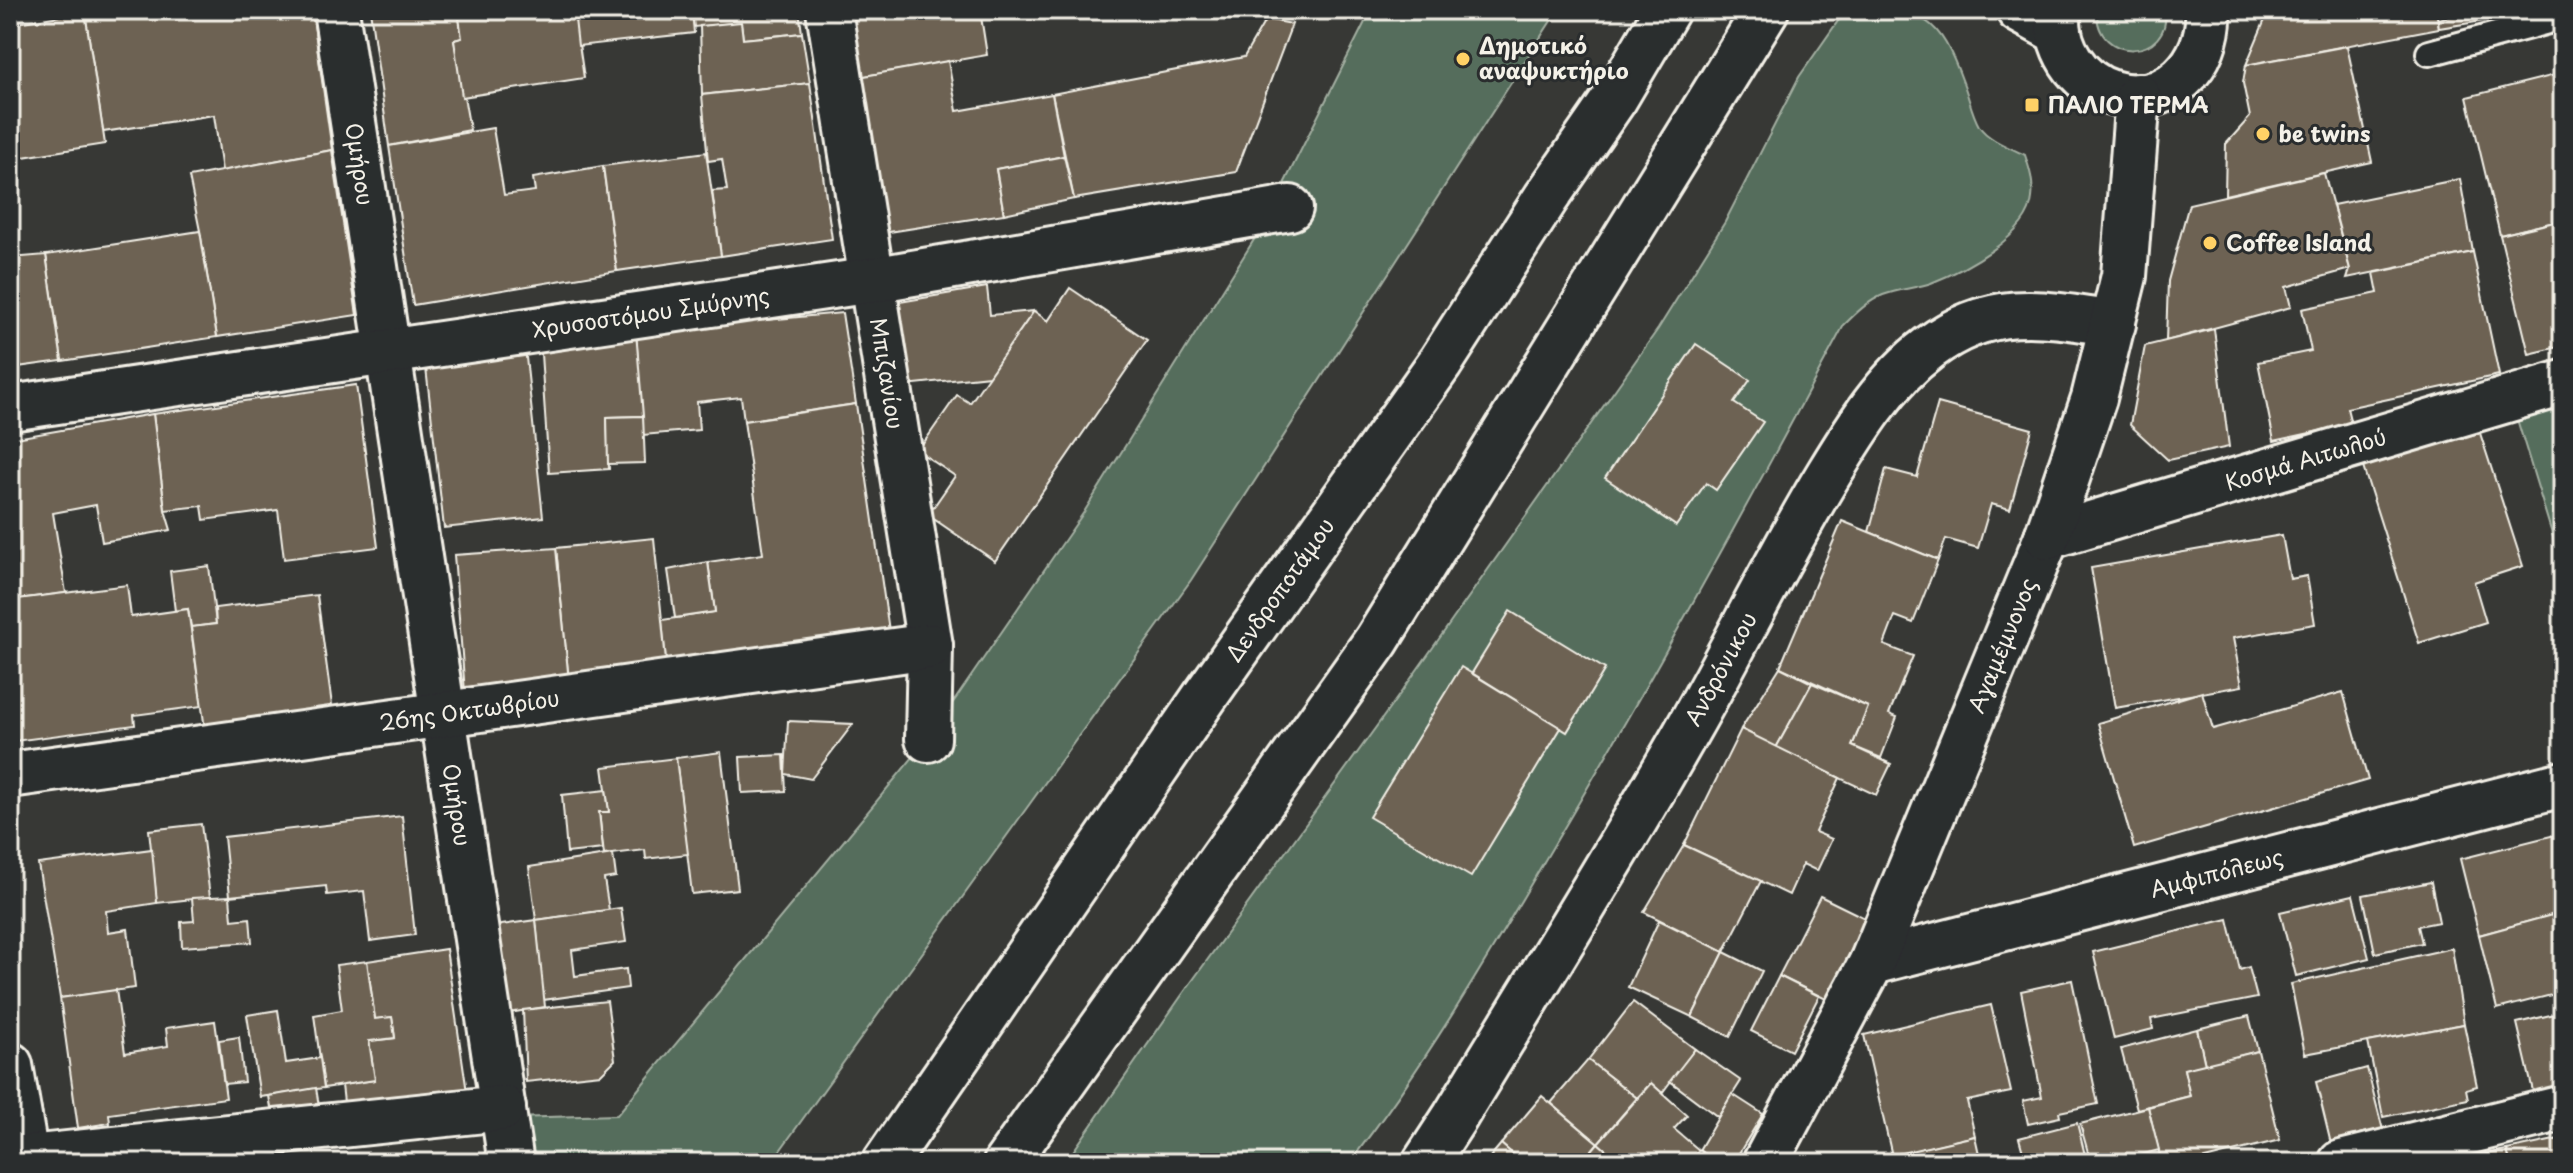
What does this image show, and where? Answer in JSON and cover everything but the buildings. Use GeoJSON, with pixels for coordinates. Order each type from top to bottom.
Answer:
{"type":"FeatureCollection","features":[{"type":"Feature","properties":{"kind":"street","name":"Ομήρου"},"geometry":{"type":"LineString","coordinates":[[336,10],[511,1163]]}},
{"type":"Feature","properties":{"kind":"street","name":"Μπιζανίου"},"geometry":{"type":"LineString","coordinates":[[829,10],[930,646],[928,739]]}},
{"type":"Feature","properties":{"kind":"street","name":"Δενδροποτάμου"},"geometry":{"type":"LineString","coordinates":[[885,1163],[1206,695],[1440,363],[1546,198],[1615,98],[1667,10]]}},
{"type":"Feature","properties":{"kind":"street"},"geometry":{"type":"LineString","coordinates":[[1006,1163],[1377,640],[1766,10]]}},
{"type":"Feature","properties":{"kind":"street"},"geometry":{"type":"LineString","coordinates":[[2019,10],[2059,21],[2070,62],[2089,81],[2112,93],[2138,96],[2163,90],[2185,75],[2201,54],[2209,29],[2208,10]]}},
{"type":"Feature","properties":{"kind":"street","name":"Αγαμέμνονος"},"geometry":{"type":"LineString","coordinates":[[1765,1163],[1872,962],[2047,537],[2094,398],[2124,276],[2138,96]]}},
{"type":"Feature","properties":{"kind":"street","name":"Χρυσοστόμου Σμύρνης"},"geometry":{"type":"LineString","coordinates":[[10,408],[872,280],[1290,208]]}},
{"type":"Feature","properties":{"kind":"street","name":"Ανδρόνικου"},"geometry":{"type":"LineString","coordinates":[[1425,1163],[1688,729],[1804,514],[1878,399],[1903,370],[1929,348],[1989,316],[2042,312],[2113,324]]}},
{"type":"Feature","properties":{"kind":"street","name":"Κοσμά Αιτωλού"},"geometry":{"type":"LineString","coordinates":[[2047,537],[2563,383]]}},
{"type":"Feature","properties":{"kind":"street","name":"26ης Οκτωβρίου"},"geometry":{"type":"LineString","coordinates":[[10,775],[930,646]]}},
{"type":"Feature","properties":{"kind":"street","name":"Αμφιπόλεως"},"geometry":{"type":"LineString","coordinates":[[1872,962],[2563,784]]}},
{"type":"Feature","properties":{"kind":"street"},"geometry":{"type":"LineString","coordinates":[[10,1065],[21,1160],[503,1108]]}},
{"type":"Feature","properties":{"kind":"street"},"geometry":{"type":"LineString","coordinates":[[2341,1163],[2563,1108]]}},
{"type":"Feature","properties":{"kind":"lane"},"geometry":{"type":"LineString","coordinates":[[2429,53],[2563,17]]}},
{"type":"Feature","properties":{"kind":"green space"},"geometry":{"type":"Polygon","coordinates":[[[1371,10],[1558,10],[1191,580],[771,1163],[517,1163],[512,1118],[617,1115],[928,739],[1084,512],[1265,222],[1371,10]]]}},
{"type":"Feature","properties":{"kind":"green space"},"geometry":{"type":"Polygon","coordinates":[[[1851,10],[1912,15],[1936,30],[1955,61],[1979,126],[1994,139],[2025,155],[2031,176],[2032,198],[2020,225],[1993,250],[1960,270],[1931,283],[1877,298],[1844,325],[1666,650],[1507,925],[1432,1047],[1349,1163],[1065,1163],[1658,329],[1725,222],[1799,77],[1838,21],[1851,10]]]}},
{"type":"Feature","properties":{"kind":"green space"},"geometry":{"type":"Polygon","coordinates":[[[2097,10],[2165,10],[2164,27],[2157,39],[2146,46],[2133,49],[2119,47],[2108,40],[2100,28],[2097,10]]]}},
{"type":"Feature","properties":{"kind":"green space"},"geometry":{"type":"Polygon","coordinates":[[[2563,367],[2563,570],[2506,383],[2563,367]]]}},
{"type":"Feature","properties":{"kind":"place","name":"Δημοτικό αναψυκτήριο"},"geometry":{"type":"Point","coordinates":[1463,59]}},
{"type":"Feature","properties":{"kind":"place","name":"ΠΑΛΙΟ ΤΕΡΜΑ"},"geometry":{"type":"Point","coordinates":[2032,105]}},
{"type":"Feature","properties":{"kind":"place","name":"be twins"},"geometry":{"type":"Point","coordinates":[2263,134]}},
{"type":"Feature","properties":{"kind":"place","name":"Coffee Island"},"geometry":{"type":"Point","coordinates":[2210,243]}}]}
